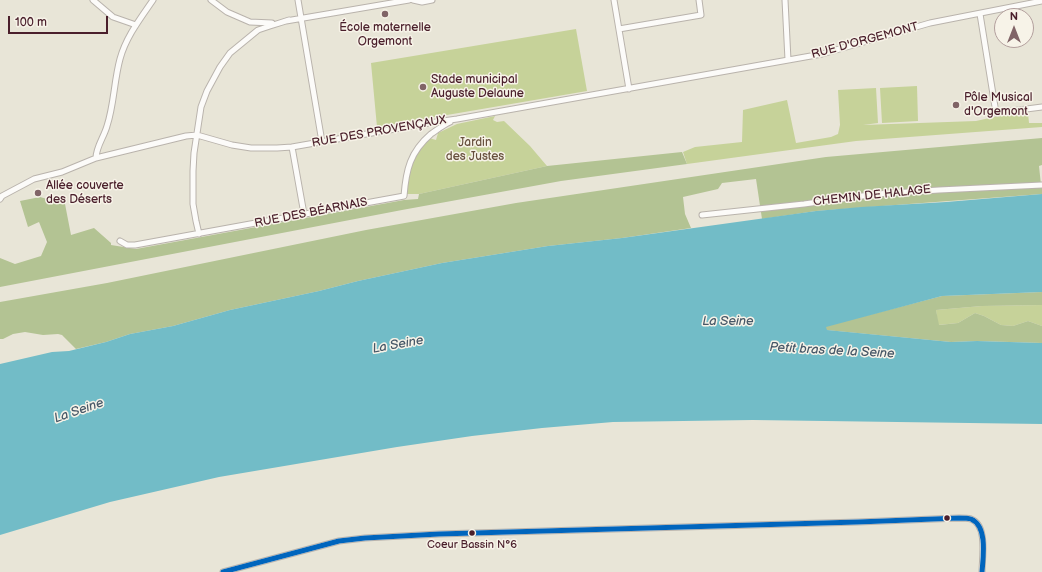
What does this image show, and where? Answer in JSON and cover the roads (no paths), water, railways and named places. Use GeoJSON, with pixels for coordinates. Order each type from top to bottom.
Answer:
{"type":"FeatureCollection","features":[{"type":"Feature","properties":{"kind":"street"},"geometry":{"type":"LineString","coordinates":[[93,0],[113,17],[136,25]]}},
{"type":"Feature","properties":{"kind":"street"},"geometry":{"type":"LineString","coordinates":[[96,158],[96,152],[107,126],[120,59],[126,41],[153,0]]}},
{"type":"Feature","properties":{"kind":"street"},"geometry":{"type":"LineString","coordinates":[[211,0],[227,12],[250,22],[273,23],[383,2],[409,0]]}},
{"type":"Feature","properties":{"kind":"street"},"geometry":{"type":"LineString","coordinates":[[298,0],[322,142]]}},
{"type":"Feature","properties":{"kind":"street"},"geometry":{"type":"LineString","coordinates":[[413,0],[422,2],[432,0]]}},
{"type":"Feature","properties":{"kind":"street"},"geometry":{"type":"LineString","coordinates":[[614,0],[628,88]]}},
{"type":"Feature","properties":{"kind":"street"},"geometry":{"type":"LineString","coordinates":[[618,29],[701,15],[698,0]]}},
{"type":"Feature","properties":{"kind":"street"},"geometry":{"type":"LineString","coordinates":[[785,0],[788,60]]}},
{"type":"Feature","properties":{"kind":"street","name":"RUE D'ORGEMONT"},"geometry":{"type":"LineString","coordinates":[[664,82],[822,54],[930,23],[1042,1]]}},
{"type":"Feature","properties":{"kind":"street"},"geometry":{"type":"LineString","coordinates":[[980,14],[996,113],[1042,107]]}},
{"type":"Feature","properties":{"kind":"street"},"geometry":{"type":"LineString","coordinates":[[199,234],[192,188],[194,153],[201,107],[207,91],[216,73],[230,53],[258,30],[289,20]]}},
{"type":"Feature","properties":{"kind":"street","name":"RUE DES PROVENÇAUX"},"geometry":{"type":"LineString","coordinates":[[0,199],[2,196],[34,178],[62,172],[96,158],[186,136],[197,135],[232,145],[250,148],[292,147],[664,82]]}},
{"type":"Feature","properties":{"kind":"street","name":"RUE DES BÉARNAIS"},"geometry":{"type":"LineString","coordinates":[[120,241],[127,245],[134,245],[404,196],[406,176],[414,153],[426,138],[445,124],[457,119]]}},
{"type":"Feature","properties":{"kind":"street"},"geometry":{"type":"LineString","coordinates":[[292,147],[304,214]]}},
{"type":"Feature","properties":{"kind":"street","name":"CHEMIN DE HALAGE"},"geometry":{"type":"LineString","coordinates":[[702,215],[804,204],[877,194],[1042,185]]}},
{"type":"Feature","properties":{"kind":"street"},"geometry":{"type":"LineString","coordinates":[[223,572],[339,541],[366,538],[439,534],[959,518],[972,520],[979,526],[982,532],[982,572]]}},
{"type":"Feature","properties":{"kind":"water","name":"La Seine"},"geometry":{"type":"Polygon","coordinates":[[[1042,194],[1042,292],[942,296],[826,327],[827,330],[951,342],[977,341],[1042,343],[1042,424],[753,420],[613,422],[542,428],[397,447],[219,477],[110,502],[0,535],[0,364],[52,352],[69,351],[106,342],[130,334],[173,326],[230,310],[442,263],[548,246],[622,238],[816,211],[1042,194]]]}},
{"type":"Feature","properties":{"kind":"place","name":"École maternelle Orgemont"},"geometry":{"type":"Point","coordinates":[385,14]}},
{"type":"Feature","properties":{"kind":"place","name":"Stade municipal Auguste Delaune"},"geometry":{"type":"Point","coordinates":[423,87]}},
{"type":"Feature","properties":{"kind":"place","name":"Pôle Musical d'Orgemont"},"geometry":{"type":"Point","coordinates":[956,105]}},
{"type":"Feature","properties":{"kind":"place","name":"Allée couverte des Déserts"},"geometry":{"type":"Point","coordinates":[38,193]}},
{"type":"Feature","properties":{"kind":"place","name":"Coeur Bassin N°6"},"geometry":{"type":"Point","coordinates":[472,533]}},
{"type":"Feature","properties":{"kind":"park label","name":"Jardin des Justes"},"geometry":{"type":"Point","coordinates":[475,150]}},
{"type":"Feature","properties":{"kind":"water label","name":"Petit bras de la Seine"},"geometry":{"type":"Point","coordinates":[832,351]}}]}
